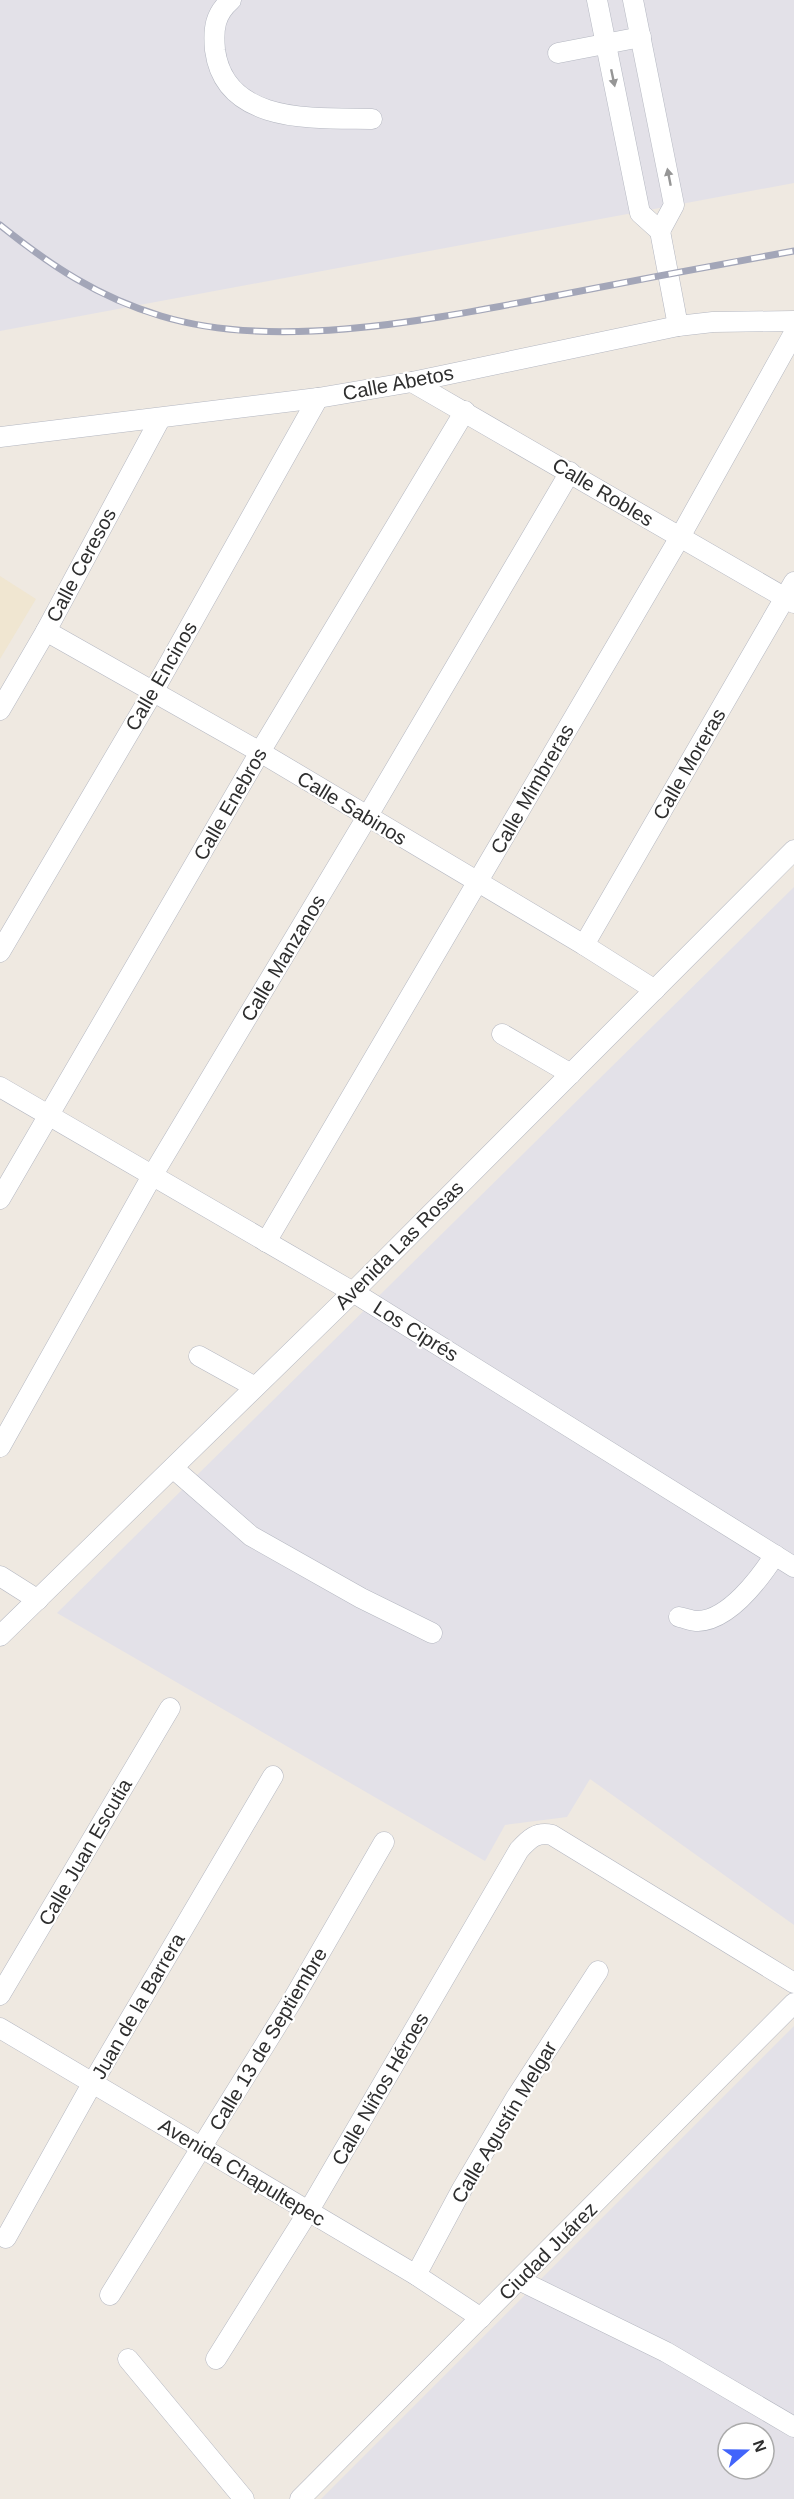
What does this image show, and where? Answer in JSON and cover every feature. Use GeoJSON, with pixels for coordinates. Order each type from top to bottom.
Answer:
{"type":"FeatureCollection","features":[{"type":"Feature","properties":{"kind":"street"},"geometry":{"type":"LineString","coordinates":[[231,0],[215,19],[214,37],[216,58],[222,73],[236,95],[252,103],[296,117],[372,119]]}},
{"type":"Feature","properties":{"kind":"street"},"geometry":{"type":"LineString","coordinates":[[597,0],[640,213],[660,231],[678,326]]}},
{"type":"Feature","properties":{"kind":"street"},"geometry":{"type":"LineString","coordinates":[[633,0],[674,205],[660,231]]}},
{"type":"Feature","properties":{"kind":"street"},"geometry":{"type":"LineString","coordinates":[[558,52],[641,37]]}},
{"type":"Feature","properties":{"kind":"street","name":"Calle Abetos"},"geometry":{"type":"LineString","coordinates":[[0,437],[318,398],[412,382],[678,326],[713,322],[794,321]]}},
{"type":"Feature","properties":{"kind":"street","name":"Calle Mimbreras"},"geometry":{"type":"LineString","coordinates":[[266,1242],[680,537],[794,333]]}},
{"type":"Feature","properties":{"kind":"street","name":"Calle Robles"},"geometry":{"type":"LineString","coordinates":[[412,382],[680,537],[791,595]]}},
{"type":"Feature","properties":{"kind":"street","name":"Calle Encinos"},"geometry":{"type":"LineString","coordinates":[[0,952],[153,692],[318,398]]}},
{"type":"Feature","properties":{"kind":"street","name":"Calle Enebros"},"geometry":{"type":"LineString","coordinates":[[0,1199],[260,752],[465,411]]}},
{"type":"Feature","properties":{"kind":"street","name":"Calle Ceresos"},"geometry":{"type":"LineString","coordinates":[[0,710],[46,631],[160,419]]}},
{"type":"Feature","properties":{"kind":"street","name":"Calle Manzanos"},"geometry":{"type":"LineString","coordinates":[[0,1447],[152,1176],[570,472]]}},
{"type":"Feature","properties":{"kind":"street","name":"Calle Moreras"},"geometry":{"type":"LineString","coordinates":[[584,945],[791,595]]}},
{"type":"Feature","properties":{"kind":"street","name":"Calle Sabinos"},"geometry":{"type":"LineString","coordinates":[[46,631],[260,752],[584,945],[655,990]]}},
{"type":"Feature","properties":{"kind":"street","name":"Avenida Las Rosas"},"geometry":{"type":"LineString","coordinates":[[0,1636],[353,1292],[794,850]]}},
{"type":"Feature","properties":{"kind":"street"},"geometry":{"type":"LineString","coordinates":[[502,1035],[571,1074]]}},
{"type":"Feature","properties":{"kind":"street","name":"Los Ciprés"},"geometry":{"type":"LineString","coordinates":[[0,1087],[353,1292],[794,1567]]}},
{"type":"Feature","properties":{"kind":"street"},"geometry":{"type":"LineString","coordinates":[[199,1356],[255,1387]]}},
{"type":"Feature","properties":{"kind":"street"},"geometry":{"type":"LineString","coordinates":[[173,1468],[251,1536],[360,1598],[432,1633]]}},
{"type":"Feature","properties":{"kind":"street"},"geometry":{"type":"LineString","coordinates":[[679,1617],[697,1621],[722,1611],[750,1590],[775,1555]]}},
{"type":"Feature","properties":{"kind":"street"},"geometry":{"type":"LineString","coordinates":[[0,1576],[38,1600]]}},
{"type":"Feature","properties":{"kind":"street","name":"Calle Juan Escutia"},"geometry":{"type":"LineString","coordinates":[[0,1995],[170,1708]]}},
{"type":"Feature","properties":{"kind":"street","name":"Juan de la Barrera"},"geometry":{"type":"LineString","coordinates":[[6,2238],[93,2082],[273,1776]]}},
{"type":"Feature","properties":{"kind":"street","name":"Calle Niños Héroes"},"geometry":{"type":"LineString","coordinates":[[216,2359],[308,2212],[519,1850],[538,1834],[552,1835],[794,1983]]}},
{"type":"Feature","properties":{"kind":"street","name":"Calle 13 de Septiembre"},"geometry":{"type":"LineString","coordinates":[[110,2295],[292,2001],[384,1842]]}},
{"type":"Feature","properties":{"kind":"street","name":"Calle Agustín Melgar"},"geometry":{"type":"LineString","coordinates":[[416,2276],[462,2188],[515,2099],[598,1971]]}},
{"type":"Feature","properties":{"kind":"street","name":"Ciudad Juárez"},"geometry":{"type":"LineString","coordinates":[[305,2498],[794,2002]]}},
{"type":"Feature","properties":{"kind":"street","name":"Avenida Chapultepec"},"geometry":{"type":"LineString","coordinates":[[0,2028],[416,2276],[481,2318]]}},
{"type":"Feature","properties":{"kind":"street"},"geometry":{"type":"LineString","coordinates":[[519,2280],[666,2352],[794,2427]]}},
{"type":"Feature","properties":{"kind":"street"},"geometry":{"type":"LineString","coordinates":[[128,2360],[244,2499]]}},
{"type":"Feature","properties":{"kind":"shaded area"},"geometry":{"type":"Polygon","coordinates":[[[0,0],[794,0],[794,183],[0,331],[0,0]]]}},
{"type":"Feature","properties":{"kind":"shaded area"},"geometry":{"type":"Polygon","coordinates":[[[0,576],[36,599],[0,659],[0,576]]]}},
{"type":"Feature","properties":{"kind":"shaded area"},"geometry":{"type":"Polygon","coordinates":[[[794,887],[794,1925],[590,1779],[567,1817],[505,1825],[485,1861],[57,1613],[794,887]]]}},
{"type":"Feature","properties":{"kind":"shaded area"},"geometry":{"type":"Polygon","coordinates":[[[794,2026],[794,2499],[321,2499],[794,2026]]]}},
{"type":"Feature","properties":{"kind":"railway"},"geometry":{"type":"LineString","coordinates":[[0,225],[57,267],[116,300],[161,316],[206,326],[253,331],[302,331],[402,323],[794,251]]}}]}
